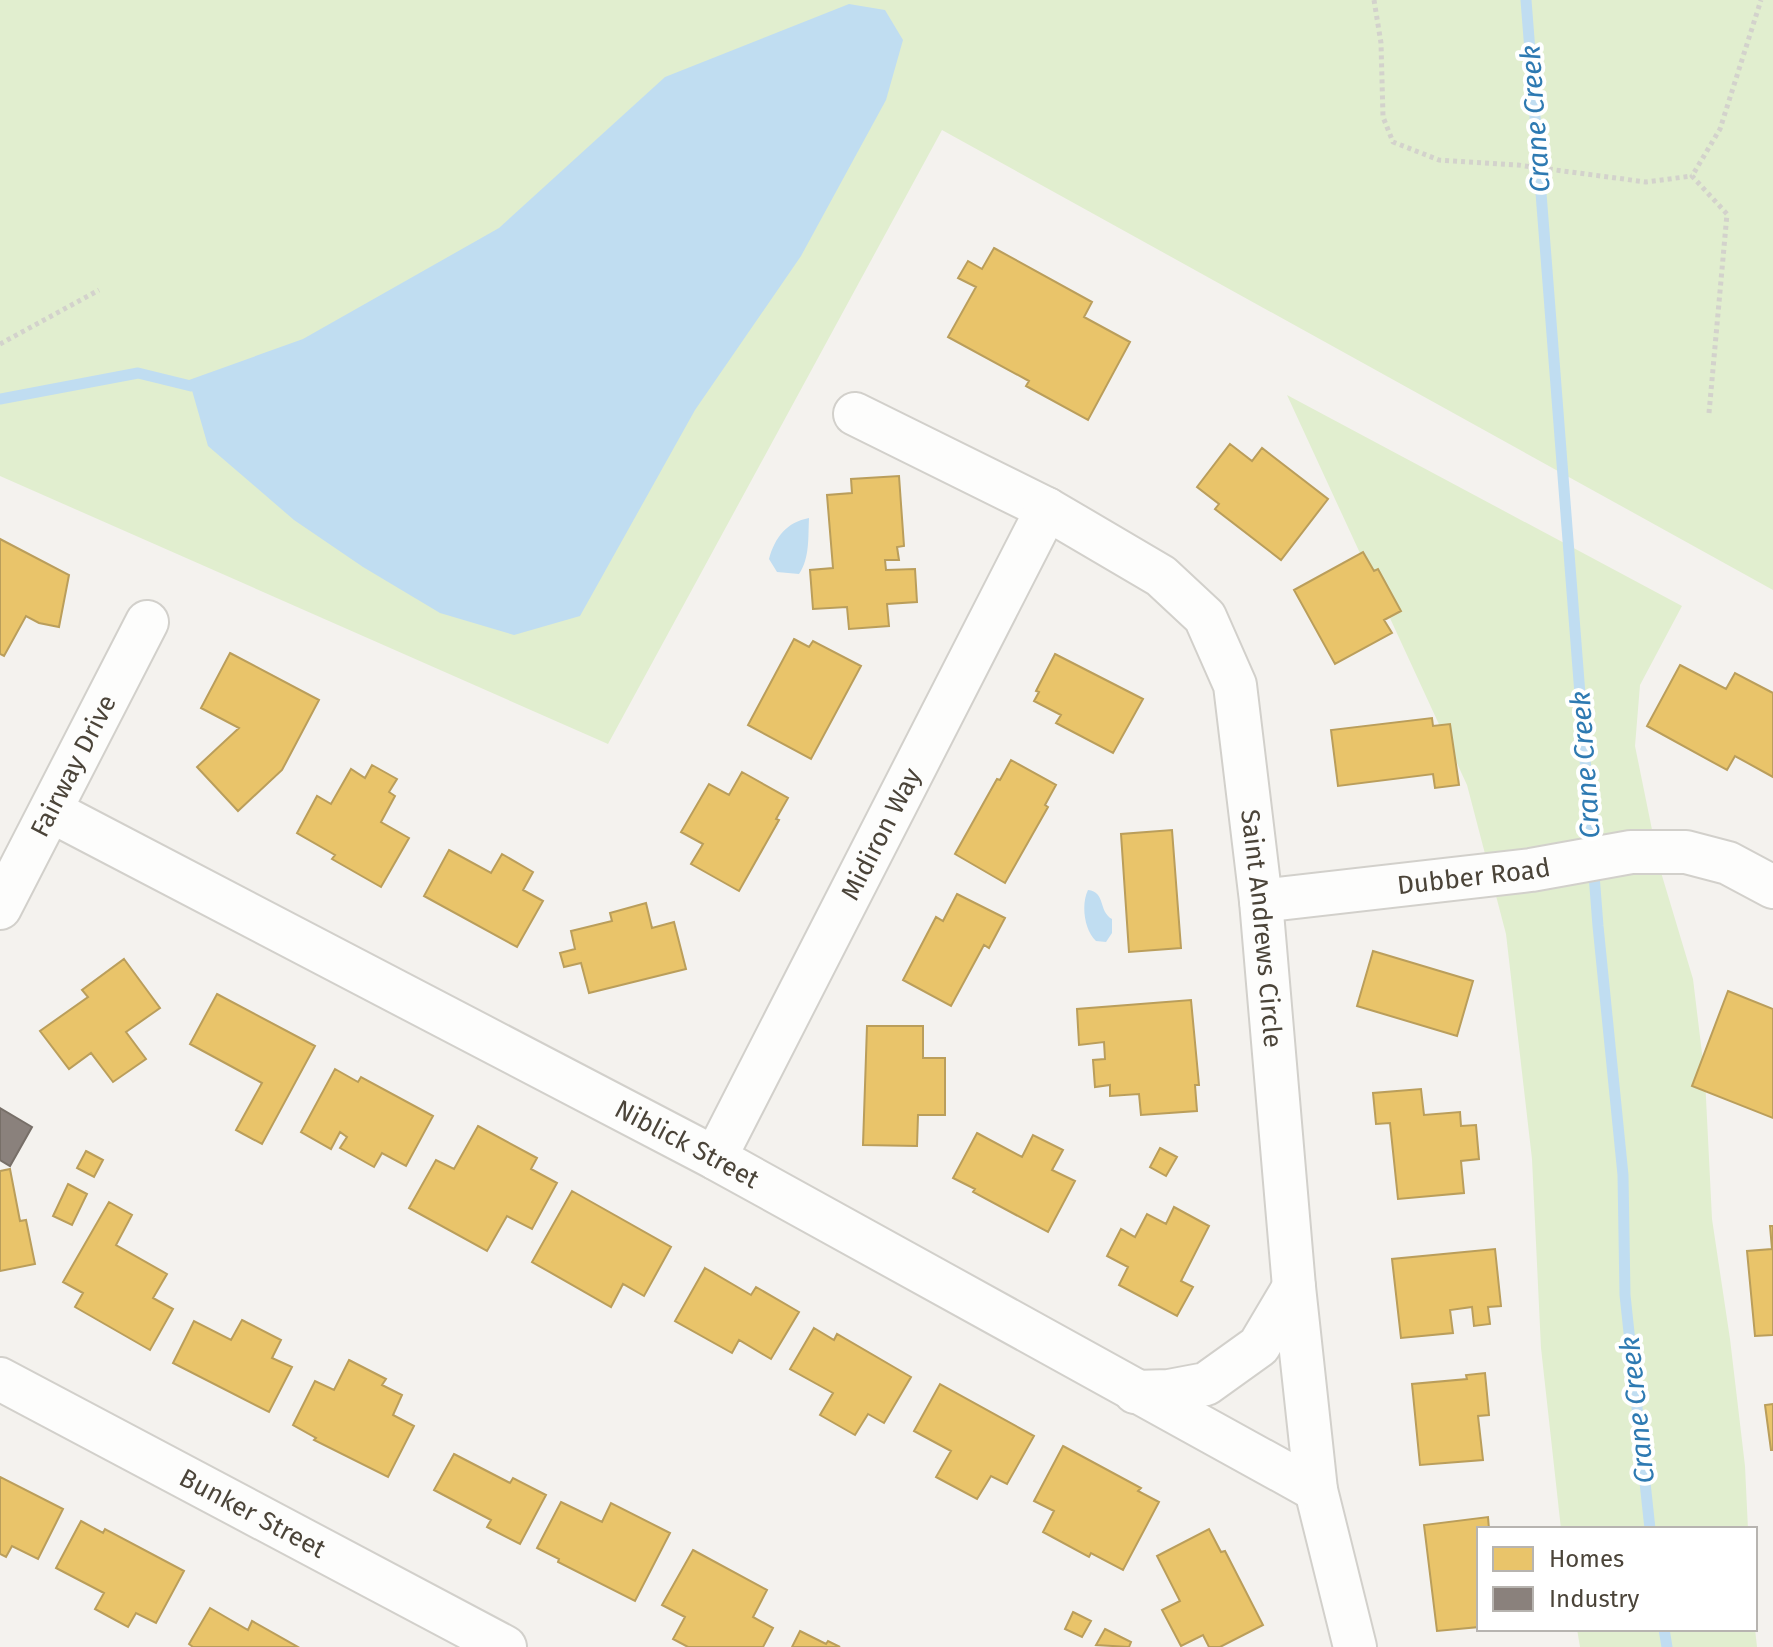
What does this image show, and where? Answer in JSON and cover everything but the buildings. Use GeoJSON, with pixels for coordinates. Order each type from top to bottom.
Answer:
{"type":"FeatureCollection","features":[{"type":"Feature","properties":{"kind":"street","name":"Saint Andrews Circle"},"geometry":{"type":"LineString","coordinates":[[855,414],[1047,509],[1161,576],[1205,617],[1235,685],[1261,901],[1294,1287],[1316,1490],[1355,1647]]}},
{"type":"Feature","properties":{"kind":"street","name":"Midiron Way"},"geometry":{"type":"LineString","coordinates":[[715,1158],[1047,509]]}},
{"type":"Feature","properties":{"kind":"street","name":"Fairway Drive"},"geometry":{"type":"LineString","coordinates":[[0,908],[147,622]]}},
{"type":"Feature","properties":{"kind":"street","name":"Niblick Street"},"geometry":{"type":"LineString","coordinates":[[51,811],[715,1158],[1316,1490]]}},
{"type":"Feature","properties":{"kind":"street","name":"Dubber Road"},"geometry":{"type":"LineString","coordinates":[[1261,901],[1531,870],[1631,852],[1686,852],[1728,863],[1773,887]]}},
{"type":"Feature","properties":{"kind":"street"},"geometry":{"type":"LineString","coordinates":[[1135,1392],[1169,1391],[1206,1384],[1259,1346],[1294,1287]]}},
{"type":"Feature","properties":{"kind":"street","name":"Bunker Street"},"geometry":{"type":"LineString","coordinates":[[0,1379],[505,1647]]}},
{"type":"Feature","properties":{"kind":"path"},"geometry":{"type":"LineString","coordinates":[[1374,0],[1381,43],[1383,117],[1393,142],[1439,160],[1518,165],[1646,182],[1692,176]]}},
{"type":"Feature","properties":{"kind":"path"},"geometry":{"type":"LineString","coordinates":[[1692,176],[1720,129],[1761,0]]}},
{"type":"Feature","properties":{"kind":"path"},"geometry":{"type":"LineString","coordinates":[[1692,176],[1727,214],[1709,413]]}},
{"type":"Feature","properties":{"kind":"path"},"geometry":{"type":"LineString","coordinates":[[0,344],[99,290]]}},
{"type":"Feature","properties":{"kind":"green space"},"geometry":{"type":"Polygon","coordinates":[[[0,0],[1773,0],[1773,590],[942,130],[608,744],[0,476],[0,0]]]}},
{"type":"Feature","properties":{"kind":"green space"},"geometry":{"type":"Polygon","coordinates":[[[1287,395],[1682,606],[1640,685],[1635,746],[1660,869],[1693,979],[1705,1078],[1712,1219],[1745,1466],[1748,1527],[1561,1527],[1541,1348],[1532,1159],[1506,934],[1467,785],[1287,395]]]}},
{"type":"Feature","properties":{"kind":"green space"},"geometry":{"type":"Polygon","coordinates":[[[1577,1631],[1755,1631],[1757,1647],[1580,1647],[1577,1631]]]}},
{"type":"Feature","properties":{"kind":"water"},"geometry":{"type":"Polygon","coordinates":[[[849,4],[885,10],[903,40],[886,100],[801,256],[695,410],[580,616],[514,635],[440,613],[363,567],[294,520],[208,446],[189,380],[303,339],[499,228],[665,77],[849,4]]]}},
{"type":"Feature","properties":{"kind":"water"},"geometry":{"type":"Polygon","coordinates":[[[809,518],[803,568],[799,574],[777,572],[769,559],[778,537],[794,523],[809,518]]]}},
{"type":"Feature","properties":{"kind":"water"},"geometry":{"type":"Polygon","coordinates":[[[1088,890],[1097,894],[1112,919],[1112,933],[1106,942],[1096,941],[1086,924],[1088,890]]]}},
{"type":"Feature","properties":{"kind":"waterway","name":"Crane Creek"},"geometry":{"type":"LineString","coordinates":[[1526,0],[1598,926],[1623,1175],[1625,1295],[1650,1527]]}},
{"type":"Feature","properties":{"kind":"waterway"},"geometry":{"type":"LineString","coordinates":[[0,399],[138,373],[191,386]]}},
{"type":"Feature","properties":{"kind":"waterway","name":"Crane Creek"},"geometry":{"type":"LineString","coordinates":[[1664,1631],[1667,1647]]}}]}
